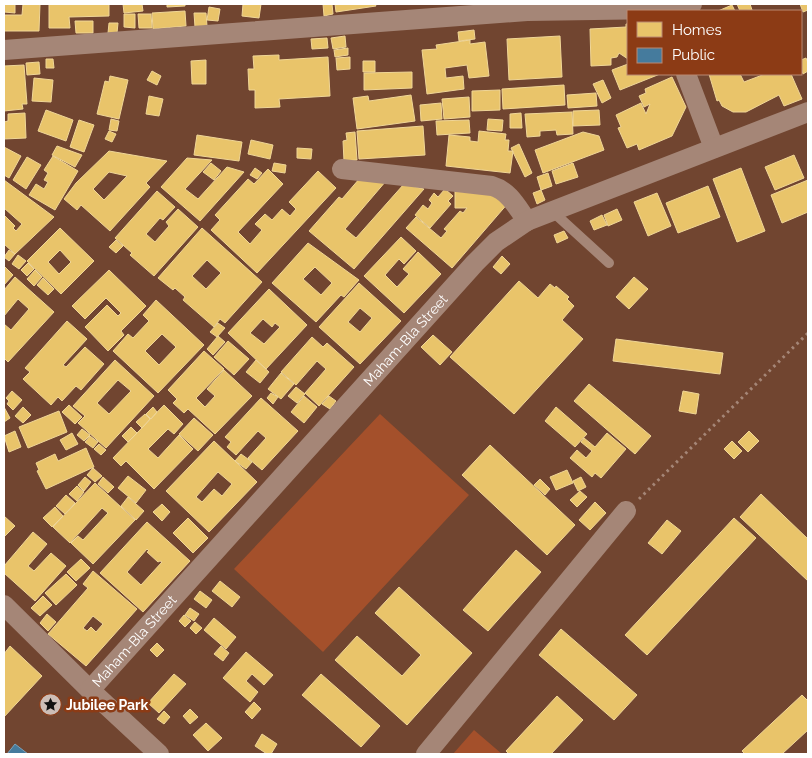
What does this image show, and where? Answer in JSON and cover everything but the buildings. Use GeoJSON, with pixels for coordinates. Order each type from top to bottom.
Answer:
{"type":"FeatureCollection","features":[{"type":"Feature","properties":{"kind":"street"},"geometry":{"type":"LineString","coordinates":[[662,10],[692,4]]}},
{"type":"Feature","properties":{"kind":"street"},"geometry":{"type":"LineString","coordinates":[[4,50],[527,11],[627,10]]}},
{"type":"Feature","properties":{"kind":"street"},"geometry":{"type":"LineString","coordinates":[[686,75],[714,148]]}},
{"type":"Feature","properties":{"kind":"street","name":"Maham-Bla Street"},"geometry":{"type":"LineString","coordinates":[[90,690],[475,262],[496,242],[527,221],[808,112]]}},
{"type":"Feature","properties":{"kind":"street"},"geometry":{"type":"LineString","coordinates":[[342,169],[500,188],[507,194],[527,221]]}},
{"type":"Feature","properties":{"kind":"street"},"geometry":{"type":"LineString","coordinates":[[426,754],[626,511]]}},
{"type":"Feature","properties":{"kind":"street"},"geometry":{"type":"LineString","coordinates":[[4,605],[90,690],[159,754]]}},
{"type":"Feature","properties":{"kind":"lane"},"geometry":{"type":"LineString","coordinates":[[552,211],[609,263]]}},
{"type":"Feature","properties":{"kind":"path"},"geometry":{"type":"LineString","coordinates":[[626,511],[703,438],[808,333]]}},
{"type":"Feature","properties":{"kind":"shaded area"},"geometry":{"type":"Polygon","coordinates":[[[380,414],[469,495],[323,652],[234,569],[380,414]]]}},
{"type":"Feature","properties":{"kind":"shaded area"},"geometry":{"type":"Polygon","coordinates":[[[474,730],[502,754],[453,754],[474,730]]]}},
{"type":"Feature","properties":{"kind":"place","name":"Jubilee Park"},"geometry":{"type":"Point","coordinates":[50,705]}}]}
